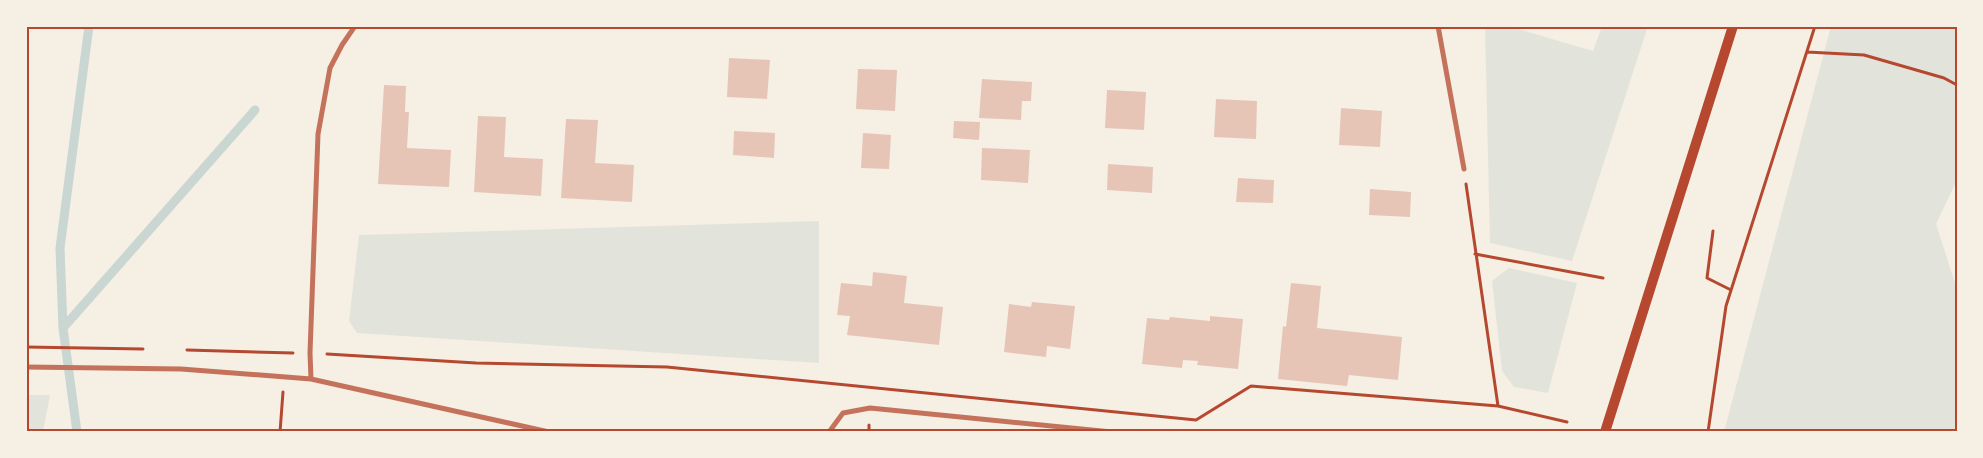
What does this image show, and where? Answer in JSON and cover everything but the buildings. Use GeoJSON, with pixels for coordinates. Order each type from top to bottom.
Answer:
{"type":"FeatureCollection","features":[{"type":"Feature","properties":{"kind":"main road"},"geometry":{"type":"LineString","coordinates":[[1605,432],[1733,26]]}},
{"type":"Feature","properties":{"kind":"street"},"geometry":{"type":"LineString","coordinates":[[311,379],[310,353],[318,134],[330,68],[342,44],[356,26]]}},
{"type":"Feature","properties":{"kind":"street"},"geometry":{"type":"LineString","coordinates":[[1333,26],[1390,26]]}},
{"type":"Feature","properties":{"kind":"street"},"geometry":{"type":"LineString","coordinates":[[1438,26],[1464,169]]}},
{"type":"Feature","properties":{"kind":"street"},"geometry":{"type":"LineString","coordinates":[[26,367],[181,369],[311,379],[549,432]]}},
{"type":"Feature","properties":{"kind":"street"},"geometry":{"type":"LineString","coordinates":[[829,432],[843,413],[870,408],[1112,432]]}},
{"type":"Feature","properties":{"kind":"path"},"geometry":{"type":"LineString","coordinates":[[1708,432],[1726,306],[1815,26]]}},
{"type":"Feature","properties":{"kind":"path"},"geometry":{"type":"LineString","coordinates":[[1807,52],[1864,55],[1944,78],[1957,85]]}},
{"type":"Feature","properties":{"kind":"path"},"geometry":{"type":"LineString","coordinates":[[1464,169],[1498,406]]}},
{"type":"Feature","properties":{"kind":"path"},"geometry":{"type":"LineString","coordinates":[[1713,231],[1707,278],[1731,290]]}},
{"type":"Feature","properties":{"kind":"path"},"geometry":{"type":"LineString","coordinates":[[1475,254],[1604,278]]}},
{"type":"Feature","properties":{"kind":"path"},"geometry":{"type":"LineString","coordinates":[[26,347],[144,350]]}},
{"type":"Feature","properties":{"kind":"path"},"geometry":{"type":"LineString","coordinates":[[183,350],[310,353],[476,363],[667,367],[1196,420],[1252,386],[1498,406],[1567,422]]}},
{"type":"Feature","properties":{"kind":"path"},"geometry":{"type":"LineString","coordinates":[[280,432],[284,376]]}},
{"type":"Feature","properties":{"kind":"shaded area"},"geometry":{"type":"Polygon","coordinates":[[[1485,26],[1508,26],[1593,51],[1602,26],[1648,26],[1572,261],[1490,243],[1485,26]]]}},
{"type":"Feature","properties":{"kind":"shaded area"},"geometry":{"type":"Polygon","coordinates":[[[1831,26],[1957,26],[1957,180],[1936,224],[1957,289],[1957,432],[1724,432],[1831,26]]]}},
{"type":"Feature","properties":{"kind":"shaded area"},"geometry":{"type":"Polygon","coordinates":[[[819,221],[819,363],[357,333],[349,321],[359,235],[819,221]]]}},
{"type":"Feature","properties":{"kind":"shaded area"},"geometry":{"type":"Polygon","coordinates":[[[1509,268],[1577,283],[1548,393],[1514,387],[1502,371],[1492,281],[1509,268]]]}},
{"type":"Feature","properties":{"kind":"shaded area"},"geometry":{"type":"Polygon","coordinates":[[[26,395],[50,395],[43,432],[26,432],[26,395]]]}},
{"type":"Feature","properties":{"kind":"waterway"},"geometry":{"type":"LineString","coordinates":[[77,432],[63,328],[60,248],[89,26]]}},
{"type":"Feature","properties":{"kind":"waterway"},"geometry":{"type":"LineString","coordinates":[[63,328],[255,110]]}}]}
